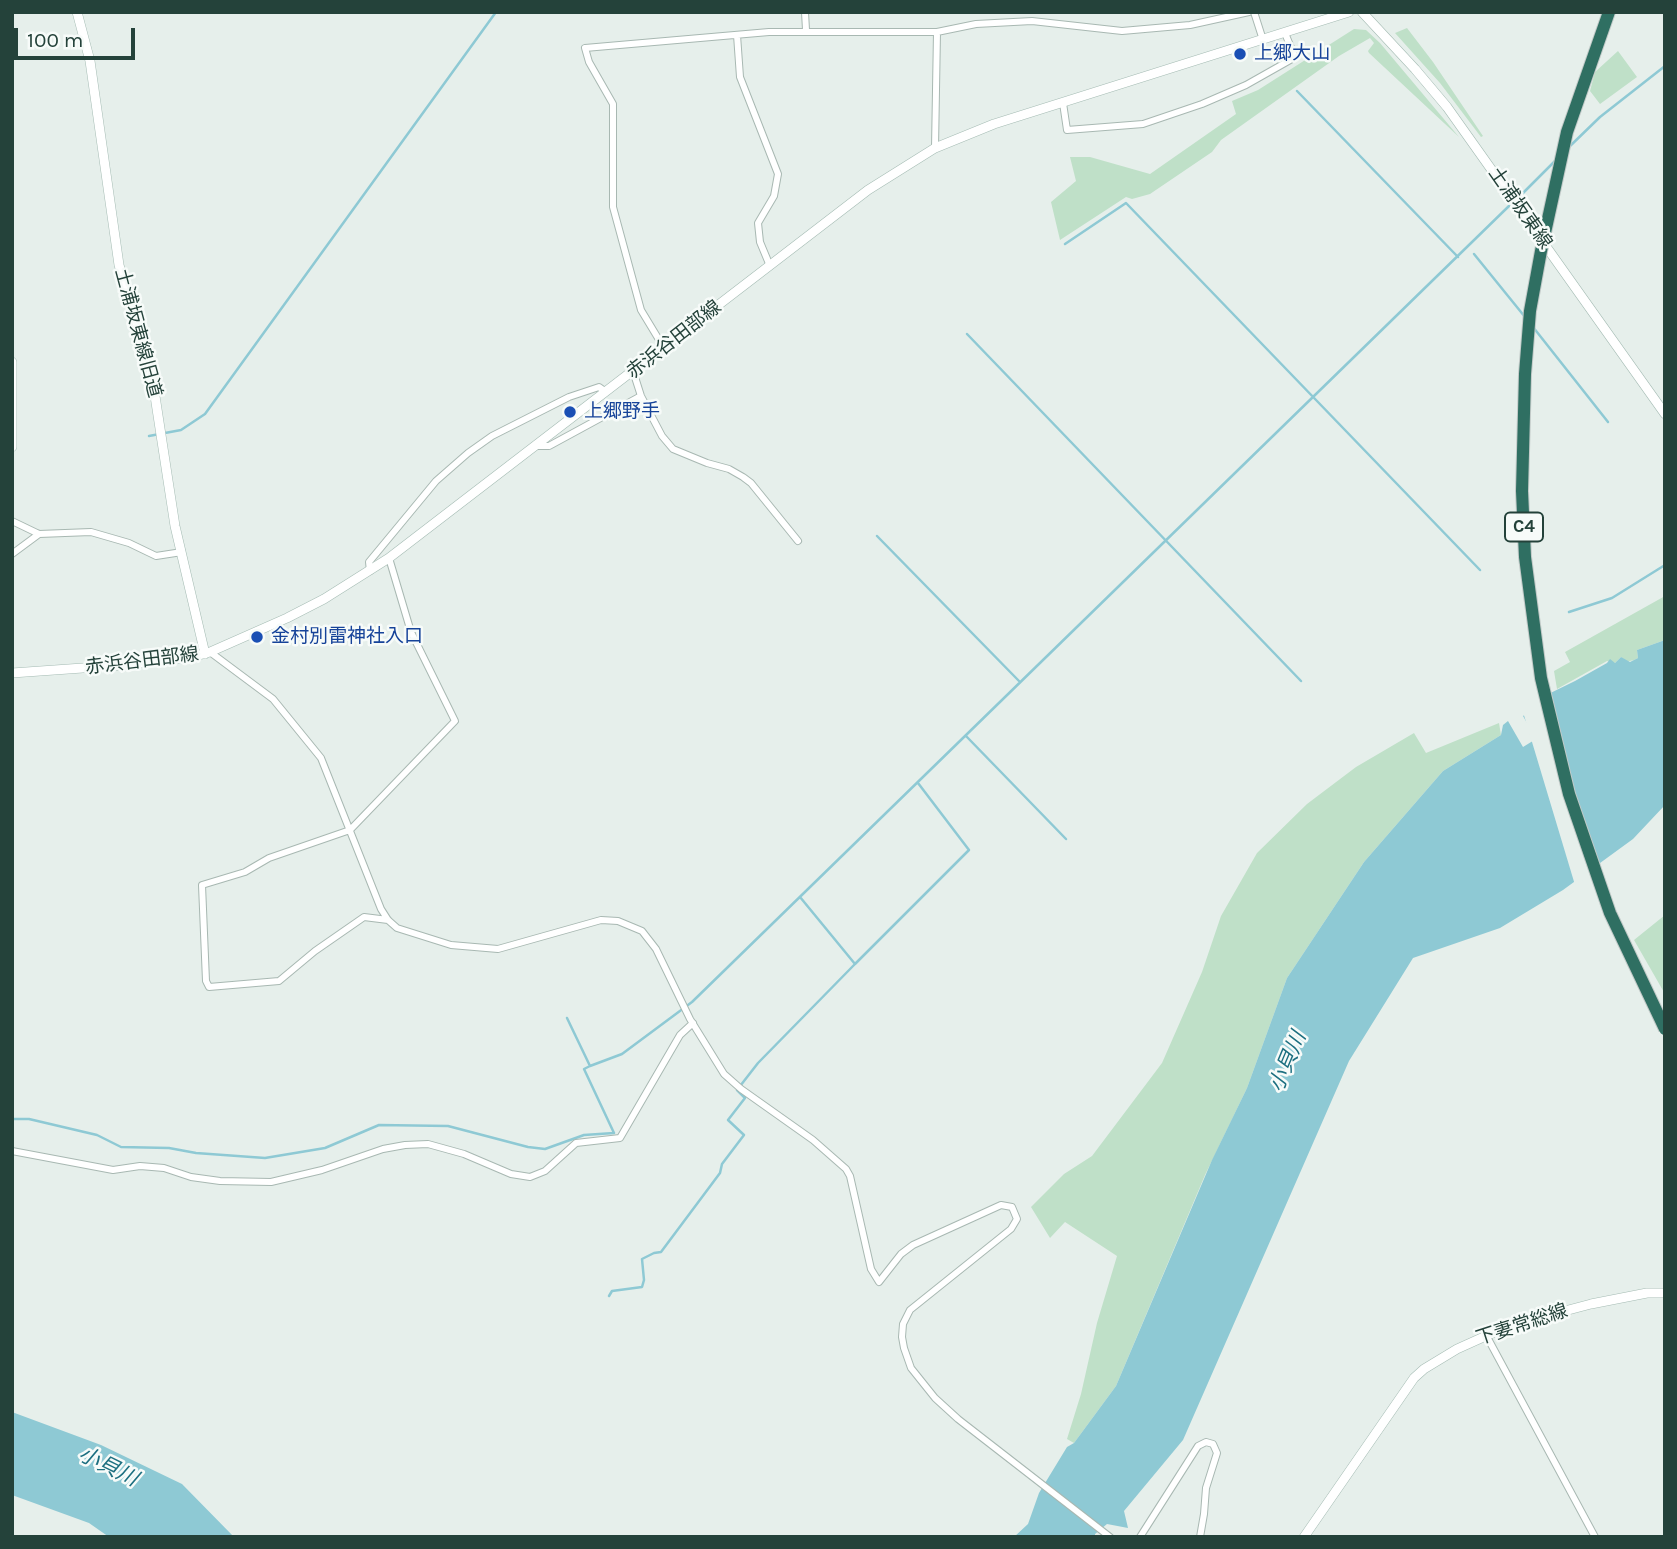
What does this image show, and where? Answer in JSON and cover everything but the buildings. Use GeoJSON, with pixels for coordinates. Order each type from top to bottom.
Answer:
{"type":"FeatureCollection","features":[{"type":"Feature","properties":{"kind":"highway","name":"C4"},"geometry":{"type":"LineString","coordinates":[[1609,12],[1567,132],[1530,311],[1522,433],[1525,557],[1541,678],[1569,794],[1611,913],[1665,1029]]}},
{"type":"Feature","properties":{"kind":"main road","name":"土浦坂東線旧道"},"geometry":{"type":"LineString","coordinates":[[77,12],[90,61],[119,265],[151,370],[172,507],[207,653]]}},
{"type":"Feature","properties":{"kind":"main road","name":"赤浜谷田部線"},"geometry":{"type":"LineString","coordinates":[[12,673],[125,665],[207,653],[296,614],[389,558],[868,190],[935,148],[994,124],[1349,12]]}},
{"type":"Feature","properties":{"kind":"main road","name":"土浦坂東線"},"geometry":{"type":"LineString","coordinates":[[1362,12],[1447,107],[1665,414]]}},
{"type":"Feature","properties":{"kind":"main road"},"geometry":{"type":"LineString","coordinates":[[12,362],[12,447]]}},
{"type":"Feature","properties":{"kind":"main road","name":"下妻常総線"},"geometry":{"type":"LineString","coordinates":[[1304,1537],[1414,1378],[1440,1358],[1508,1326],[1591,1304],[1647,1293],[1665,1293]]}},
{"type":"Feature","properties":{"kind":"street"},"geometry":{"type":"LineString","coordinates":[[805,12],[806,30]]}},
{"type":"Feature","properties":{"kind":"street"},"geometry":{"type":"LineString","coordinates":[[1202,12],[1205,22]]}},
{"type":"Feature","properties":{"kind":"street"},"geometry":{"type":"LineString","coordinates":[[664,348],[641,310],[614,206],[613,104],[589,62],[585,48],[806,30],[937,32],[976,24],[1031,21],[1122,31],[1190,25],[1252,12],[1263,40]]}},
{"type":"Feature","properties":{"kind":"street"},"geometry":{"type":"LineString","coordinates":[[935,148],[937,32]]}},
{"type":"Feature","properties":{"kind":"street"},"geometry":{"type":"LineString","coordinates":[[1063,103],[1067,130],[1143,124],[1202,104],[1245,85],[1292,59],[1294,55],[1285,33]]}},
{"type":"Feature","properties":{"kind":"street"},"geometry":{"type":"LineString","coordinates":[[737,35],[740,77],[778,174],[774,196],[758,223],[760,242],[770,266]]}},
{"type":"Feature","properties":{"kind":"street"},"geometry":{"type":"LineString","coordinates":[[633,371],[641,396],[662,436],[673,449],[729,469],[743,477],[751,483],[798,541]]}},
{"type":"Feature","properties":{"kind":"street"},"geometry":{"type":"LineString","coordinates":[[370,571],[369,562],[436,481],[468,453],[492,436],[569,397],[599,387],[606,392]]}},
{"type":"Feature","properties":{"kind":"street"},"geometry":{"type":"LineString","coordinates":[[536,446],[549,446],[641,396]]}},
{"type":"Feature","properties":{"kind":"street"},"geometry":{"type":"LineString","coordinates":[[12,521],[39,534],[91,532],[129,543],[156,556],[182,552]]}},
{"type":"Feature","properties":{"kind":"street"},"geometry":{"type":"LineString","coordinates":[[12,554],[39,534]]}},
{"type":"Feature","properties":{"kind":"street"},"geometry":{"type":"LineString","coordinates":[[388,920],[364,917],[315,951],[279,981],[209,987],[206,981],[202,885],[245,872],[269,858],[350,830],[455,721],[411,632],[389,558]]}},
{"type":"Feature","properties":{"kind":"street"},"geometry":{"type":"LineString","coordinates":[[207,653],[273,699],[321,758],[381,909],[397,928],[450,945],[498,949],[601,919],[618,921],[642,931],[656,949],[693,1023],[724,1074],[813,1140],[846,1169],[850,1176],[871,1269],[879,1282],[901,1254],[913,1245],[1001,1205],[1007,1205],[1016,1212],[1017,1219],[1011,1229],[910,1310],[903,1324],[902,1337],[911,1368],[935,1398],[1108,1535]]}},
{"type":"Feature","properties":{"kind":"street"},"geometry":{"type":"LineString","coordinates":[[12,1152],[113,1170],[140,1166],[164,1168],[191,1177],[220,1181],[271,1182],[322,1170],[383,1149],[405,1144],[428,1144],[464,1154],[511,1174],[530,1177],[545,1171],[576,1143],[620,1138],[680,1035],[693,1023]]}},
{"type":"Feature","properties":{"kind":"street"},"geometry":{"type":"LineString","coordinates":[[1486,1335],[1595,1537]]}},
{"type":"Feature","properties":{"kind":"street"},"geometry":{"type":"LineString","coordinates":[[1140,1537],[1198,1446],[1206,1442],[1213,1444],[1217,1453],[1206,1488],[1199,1537]]}},
{"type":"Feature","properties":{"kind":"green space"},"geometry":{"type":"Polygon","coordinates":[[[1407,28],[1483,136],[1481,137],[1440,83],[1395,33],[1407,28]]]}},
{"type":"Feature","properties":{"kind":"green space"},"geometry":{"type":"Polygon","coordinates":[[[1354,29],[1366,30],[1380,43],[1459,137],[1369,53],[1374,43],[1370,38],[1339,56],[1221,140],[1212,152],[1150,194],[1132,199],[1126,197],[1060,240],[1051,202],[1076,181],[1070,157],[1090,157],[1150,174],[1236,114],[1232,101],[1258,90],[1354,29]]]}},
{"type":"Feature","properties":{"kind":"green space"},"geometry":{"type":"Polygon","coordinates":[[[1618,51],[1637,77],[1600,104],[1590,91],[1595,72],[1618,51]]]}},
{"type":"Feature","properties":{"kind":"green space"},"geometry":{"type":"Polygon","coordinates":[[[1665,596],[1665,640],[1637,650],[1638,658],[1634,660],[1626,662],[1621,657],[1615,663],[1607,661],[1557,689],[1554,671],[1570,662],[1565,652],[1665,596]]]}},
{"type":"Feature","properties":{"kind":"green space"},"geometry":{"type":"Polygon","coordinates":[[[1499,723],[1501,735],[1443,771],[1364,862],[1287,978],[1247,1088],[1205,1175],[1116,1386],[1074,1443],[1067,1439],[1117,1256],[1065,1222],[1050,1238],[1031,1207],[1064,1174],[1092,1156],[1162,1063],[1202,972],[1221,916],[1257,853],[1307,804],[1356,767],[1414,733],[1426,753],[1499,723]]]}},
{"type":"Feature","properties":{"kind":"green space"},"geometry":{"type":"Polygon","coordinates":[[[1665,915],[1665,994],[1634,940],[1665,915]]]}},
{"type":"Feature","properties":{"kind":"water","name":"小貝川"},"geometry":{"type":"Polygon","coordinates":[[[1665,640],[1665,805],[1633,839],[1563,890],[1500,928],[1413,958],[1349,1061],[1183,1440],[1124,1511],[1128,1528],[1107,1524],[1095,1537],[1014,1537],[1028,1524],[1039,1493],[1067,1447],[1074,1443],[1116,1386],[1212,1160],[1247,1088],[1287,978],[1364,862],[1443,771],[1501,735],[1503,725],[1508,721],[1523,747],[1536,739],[1523,716],[1529,712],[1530,703],[1575,681],[1610,659],[1615,663],[1621,657],[1630,662],[1638,658],[1637,650],[1665,640]]]}},
{"type":"Feature","properties":{"kind":"water","name":"小貝川"},"geometry":{"type":"Polygon","coordinates":[[[12,1412],[101,1445],[182,1484],[234,1537],[109,1537],[89,1523],[12,1495],[12,1412]]]}},
{"type":"Feature","properties":{"kind":"pier"},"geometry":{"type":"Polygon","coordinates":[[[1550,689],[1569,774],[1600,868],[1575,885],[1523,712],[1528,709],[1528,700],[1550,689]]]}},
{"type":"Feature","properties":{"kind":"waterway"},"geometry":{"type":"LineString","coordinates":[[149,436],[181,430],[205,414],[496,12]]}},
{"type":"Feature","properties":{"kind":"waterway"},"geometry":{"type":"LineString","coordinates":[[1568,148],[1600,117],[1665,66]]}},
{"type":"Feature","properties":{"kind":"waterway"},"geometry":{"type":"LineString","coordinates":[[1297,91],[1458,257]]}},
{"type":"Feature","properties":{"kind":"waterway"},"geometry":{"type":"LineString","coordinates":[[1521,195],[1556,160]]}},
{"type":"Feature","properties":{"kind":"waterway"},"geometry":{"type":"LineString","coordinates":[[1065,244],[1126,203],[1480,570]]}},
{"type":"Feature","properties":{"kind":"waterway"},"geometry":{"type":"LineString","coordinates":[[567,1018],[590,1066],[622,1054],[692,1002],[1509,206]]}},
{"type":"Feature","properties":{"kind":"waterway"},"geometry":{"type":"LineString","coordinates":[[1474,254],[1525,317]]}},
{"type":"Feature","properties":{"kind":"waterway"},"geometry":{"type":"LineString","coordinates":[[1533,327],[1608,422]]}},
{"type":"Feature","properties":{"kind":"waterway"},"geometry":{"type":"LineString","coordinates":[[967,334],[1301,681]]}},
{"type":"Feature","properties":{"kind":"waterway"},"geometry":{"type":"LineString","coordinates":[[877,536],[1019,681]]}},
{"type":"Feature","properties":{"kind":"waterway"},"geometry":{"type":"LineString","coordinates":[[1569,612],[1612,598],[1665,565]]}},
{"type":"Feature","properties":{"kind":"waterway"},"geometry":{"type":"LineString","coordinates":[[966,736],[1066,839]]}},
{"type":"Feature","properties":{"kind":"waterway"},"geometry":{"type":"LineString","coordinates":[[855,964],[969,850],[918,783]]}},
{"type":"Feature","properties":{"kind":"waterway"},"geometry":{"type":"LineString","coordinates":[[609,1296],[612,1291],[642,1287],[642,1259],[661,1252],[720,1173],[722,1164],[744,1135],[728,1120],[745,1098],[737,1090],[758,1063],[855,964],[800,897]]}},
{"type":"Feature","properties":{"kind":"waterway"},"geometry":{"type":"LineString","coordinates":[[12,1119],[29,1119],[97,1135],[121,1147],[169,1148],[196,1153],[265,1158],[325,1148],[379,1125],[448,1126],[545,1149],[584,1135],[614,1133],[584,1069],[590,1066]]}},
{"type":"Feature","properties":{"kind":"place","name":"上郷大山"},"geometry":{"type":"Point","coordinates":[1240,54]}},
{"type":"Feature","properties":{"kind":"place","name":"上郷野手"},"geometry":{"type":"Point","coordinates":[570,412]}},
{"type":"Feature","properties":{"kind":"place","name":"金村別雷神社入口"},"geometry":{"type":"Point","coordinates":[257,637]}}]}
